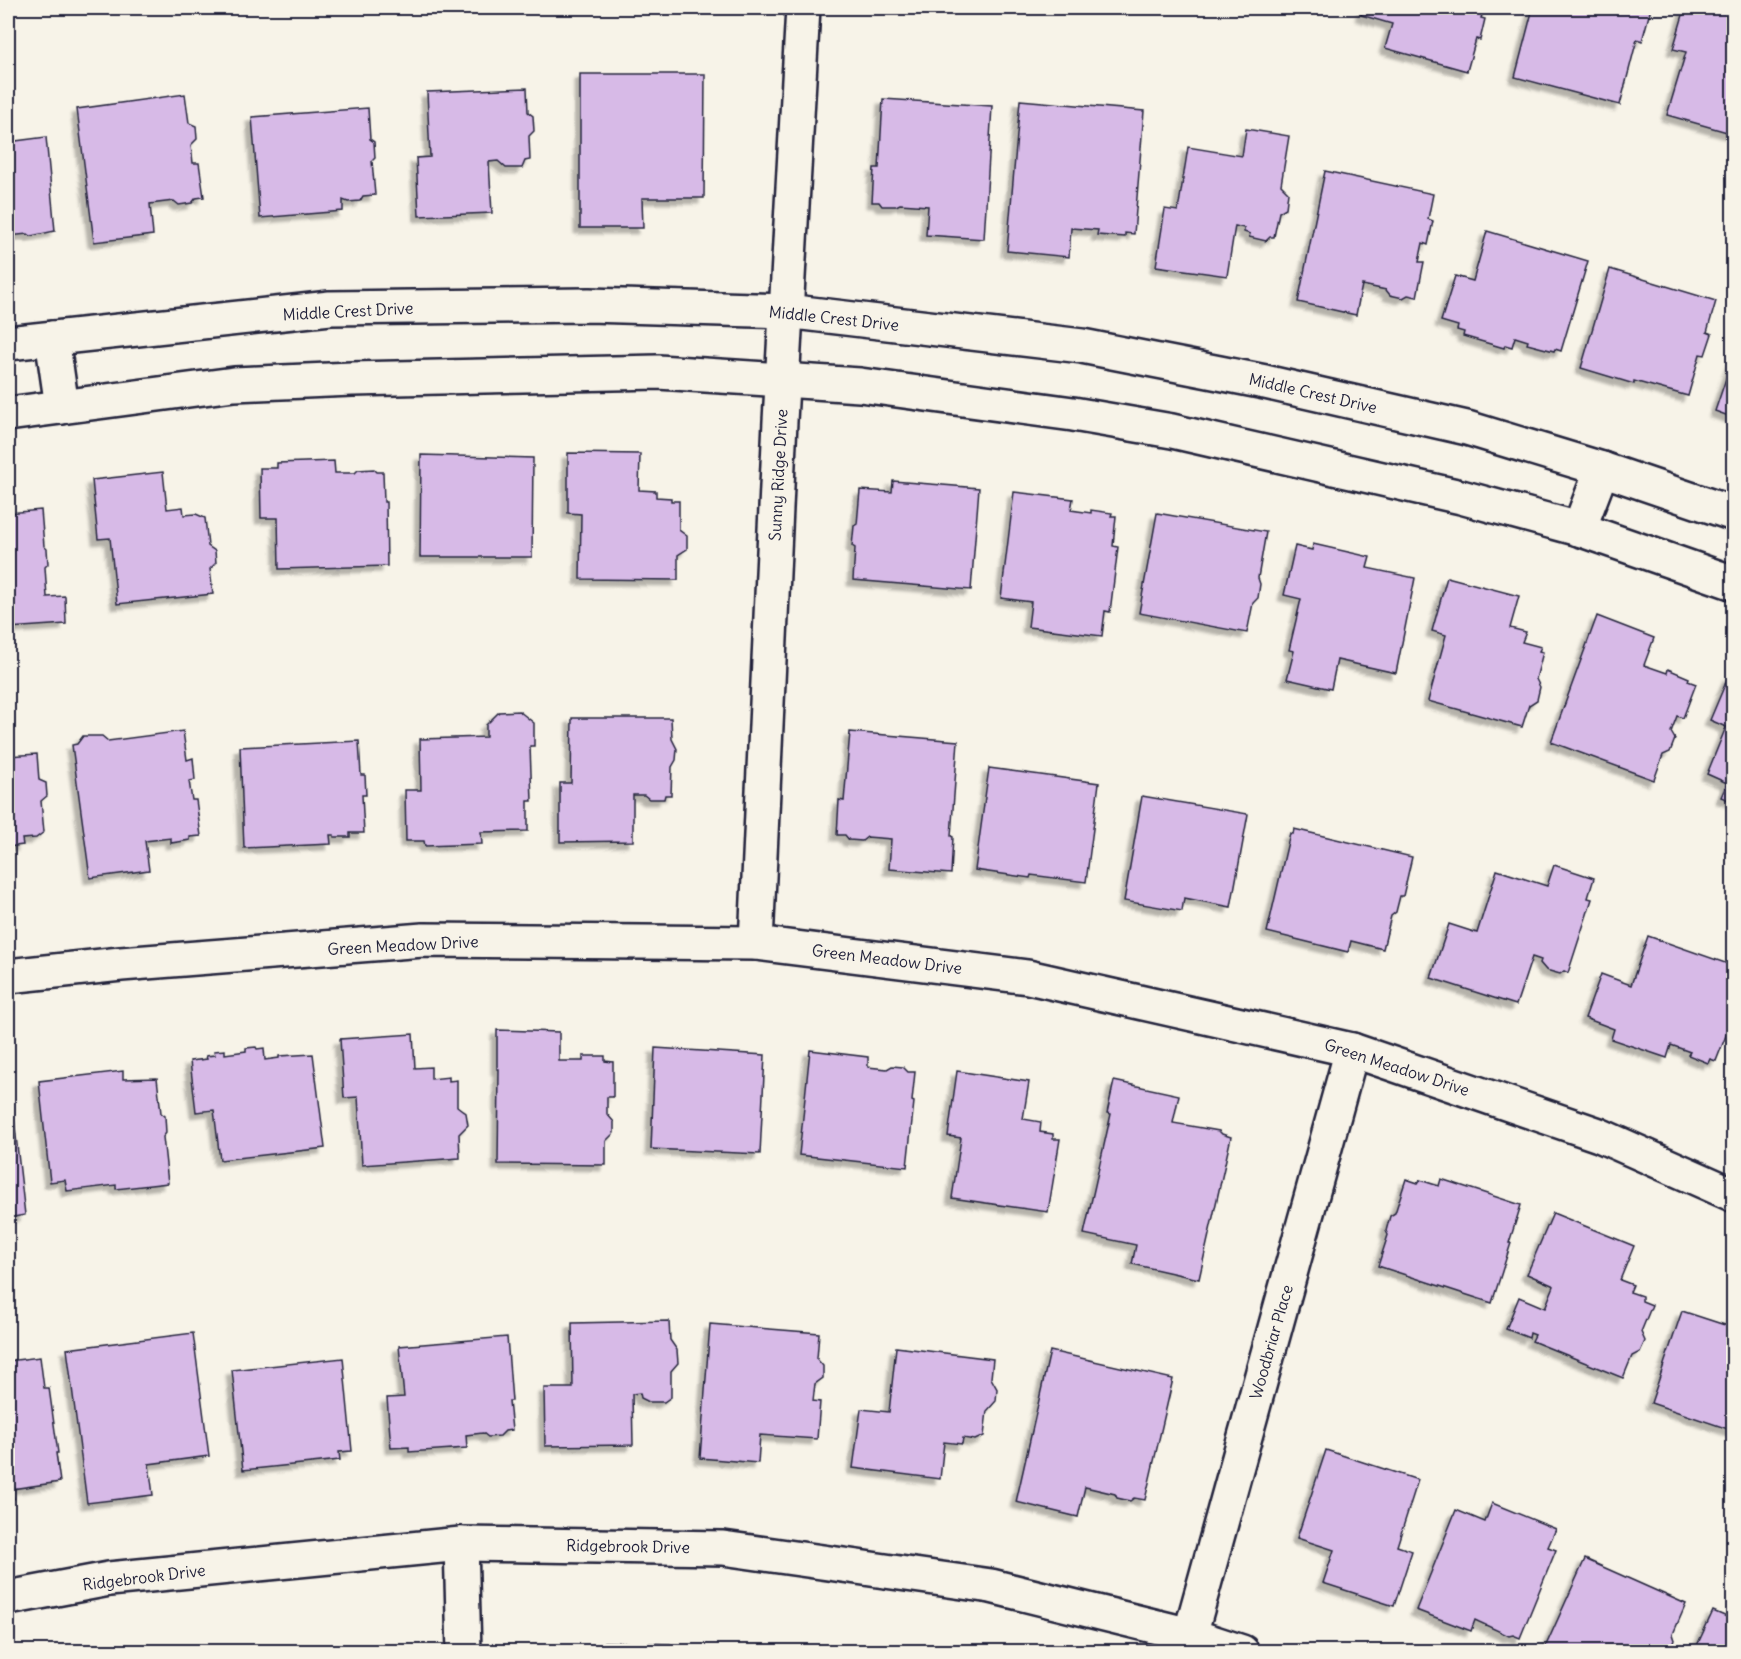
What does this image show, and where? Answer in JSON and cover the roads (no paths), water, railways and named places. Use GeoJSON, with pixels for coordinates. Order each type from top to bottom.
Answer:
{"type":"FeatureCollection","features":[{"type":"Feature","properties":{"kind":"street","name":"Sunny Ridge Drive"},"geometry":{"type":"LineString","coordinates":[[756,943],[782,380],[803,8]]}},
{"type":"Feature","properties":{"kind":"street","name":"Middle Crest Drive"},"geometry":{"type":"LineString","coordinates":[[8,343],[330,308],[589,305],[786,311],[1082,346],[1265,382],[1467,428],[1602,469],[1734,514]]}},
{"type":"Feature","properties":{"kind":"street"},"geometry":{"type":"LineString","coordinates":[[52,338],[62,407]]}},
{"type":"Feature","properties":{"kind":"street"},"geometry":{"type":"LineString","coordinates":[[8,414],[234,384],[352,379],[658,372],[860,386],[1073,414],[1172,431],[1461,497],[1579,529],[1734,583]]}},
{"type":"Feature","properties":{"kind":"street"},"geometry":{"type":"LineString","coordinates":[[1579,529],[1602,469]]}},
{"type":"Feature","properties":{"kind":"street","name":"Green Meadow Drive"},"geometry":{"type":"LineString","coordinates":[[8,976],[121,964],[423,940],[756,943],[1028,977],[1352,1050],[1599,1135],[1734,1195]]}},
{"type":"Feature","properties":{"kind":"street","name":"Woodbriar Place"},"geometry":{"type":"LineString","coordinates":[[1190,1635],[1352,1050]]}},
{"type":"Feature","properties":{"kind":"street"},"geometry":{"type":"LineString","coordinates":[[461,1544],[464,1652]]}},
{"type":"Feature","properties":{"kind":"street","name":"Ridgebrook Drive"},"geometry":{"type":"LineString","coordinates":[[8,1598],[109,1579],[461,1544],[723,1548],[991,1586],[1190,1635],[1242,1652]]}}]}
